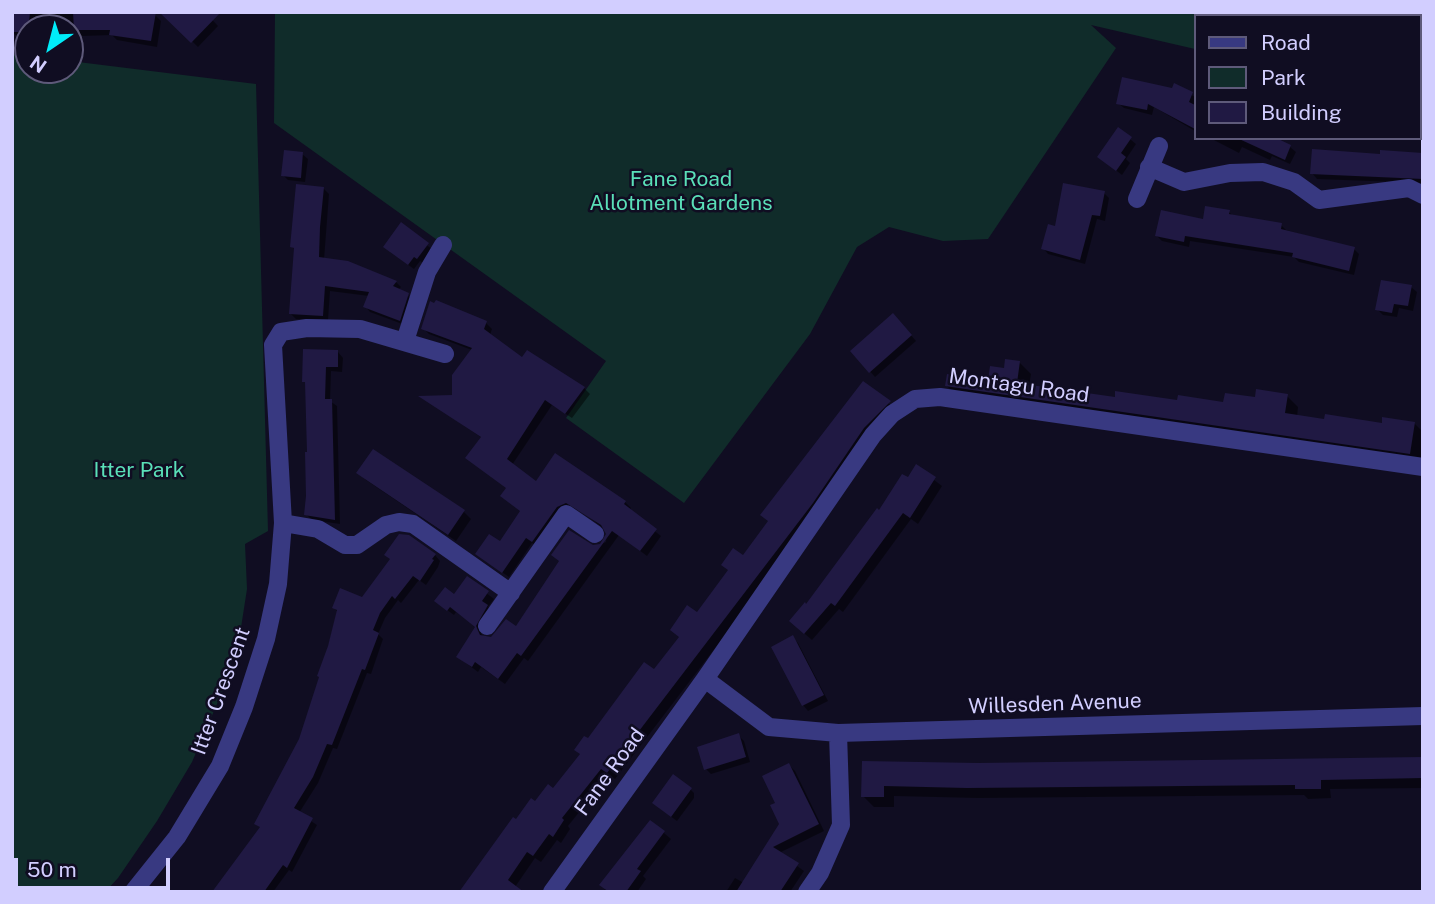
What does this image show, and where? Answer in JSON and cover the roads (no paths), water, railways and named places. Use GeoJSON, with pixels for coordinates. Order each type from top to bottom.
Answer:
{"type":"FeatureCollection","features":[{"type":"Feature","properties":{"kind":"street"},"geometry":{"type":"LineString","coordinates":[[1137,199],[1159,146]]}},
{"type":"Feature","properties":{"kind":"street"},"geometry":{"type":"LineString","coordinates":[[1149,167],[1184,182],[1230,173],[1264,172],[1294,182],[1319,200],[1409,188],[1423,195]]}},
{"type":"Feature","properties":{"kind":"street"},"geometry":{"type":"LineString","coordinates":[[443,246],[427,272],[405,341],[445,354]]}},
{"type":"Feature","properties":{"kind":"street","name":"Itter Crescent"},"geometry":{"type":"LineString","coordinates":[[133,892],[177,837],[220,766],[244,707],[266,639],[278,583],[283,523],[273,345],[281,332],[307,328],[360,329],[405,341]]}},
{"type":"Feature","properties":{"kind":"street","name":"Montagu Road"},"geometry":{"type":"LineString","coordinates":[[705,679],[873,435],[892,414],[915,399],[940,397],[1423,467]]}},
{"type":"Feature","properties":{"kind":"street"},"geometry":{"type":"LineString","coordinates":[[487,626],[566,514],[594,534]]}},
{"type":"Feature","properties":{"kind":"street"},"geometry":{"type":"LineString","coordinates":[[283,523],[318,529],[345,545],[357,545],[386,525],[399,522],[413,524],[511,593]]}},
{"type":"Feature","properties":{"kind":"street","name":"Willesden Avenue"},"geometry":{"type":"LineString","coordinates":[[705,679],[769,727],[838,733],[1423,716]]}},
{"type":"Feature","properties":{"kind":"street","name":"Fane Road"},"geometry":{"type":"LineString","coordinates":[[552,892],[705,679]]}},
{"type":"Feature","properties":{"kind":"street"},"geometry":{"type":"LineString","coordinates":[[807,892],[820,873],[841,825],[838,733]]}},
{"type":"Feature","properties":{"kind":"park label","name":"Fane Road Allotment Gardens"},"geometry":{"type":"Point","coordinates":[681,192]}},
{"type":"Feature","properties":{"kind":"park label","name":"Itter Park"},"geometry":{"type":"Point","coordinates":[139,471]}}]}
